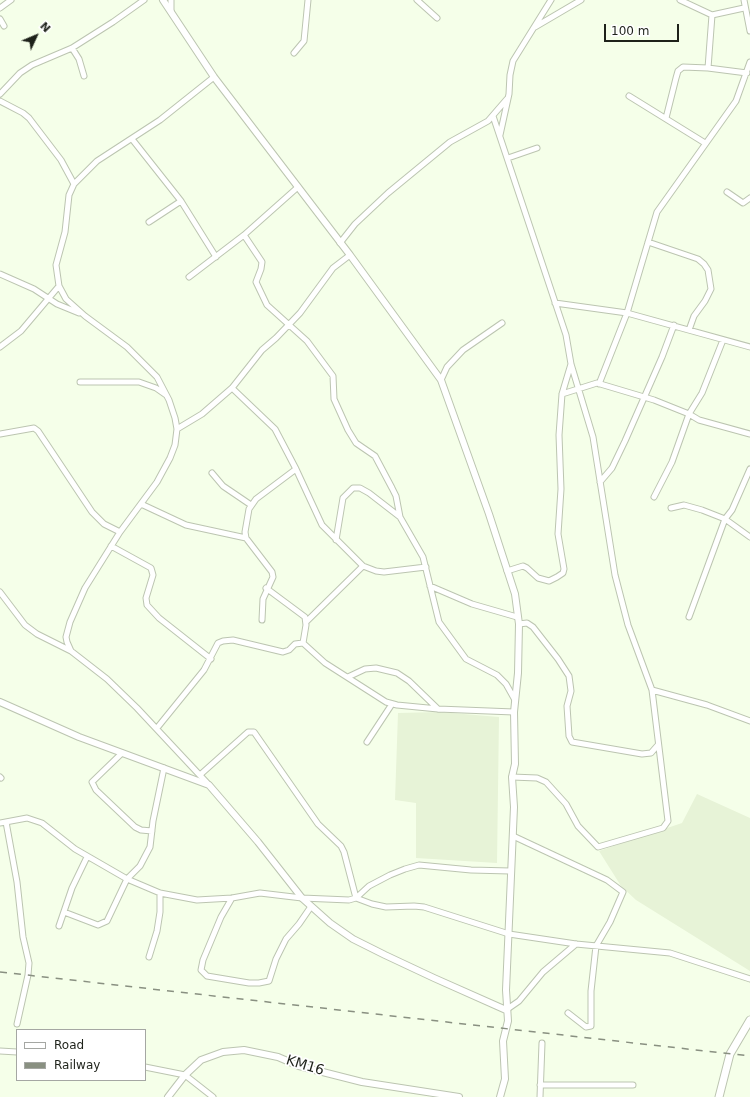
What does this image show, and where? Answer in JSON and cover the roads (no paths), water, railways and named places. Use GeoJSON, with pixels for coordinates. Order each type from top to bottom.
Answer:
{"type":"FeatureCollection","features":[{"type":"Feature","properties":{"kind":"main road"},"geometry":{"type":"LineString","coordinates":[[719,1097],[730,1054],[750,1020]]}},
{"type":"Feature","properties":{"kind":"street"},"geometry":{"type":"LineString","coordinates":[[0,8],[11,0]]}},
{"type":"Feature","properties":{"kind":"street"},"geometry":{"type":"LineString","coordinates":[[0,94],[20,73],[32,65],[72,48],[144,0]]}},
{"type":"Feature","properties":{"kind":"street"},"geometry":{"type":"LineString","coordinates":[[163,0],[214,77],[350,255],[441,380],[508,571],[517,603],[517,617],[519,624],[516,701],[514,712],[515,764],[512,777],[514,806],[510,871],[506,1010],[508,1021],[503,1041],[506,1073],[500,1097]]}},
{"type":"Feature","properties":{"kind":"street"},"geometry":{"type":"LineString","coordinates":[[171,0],[171,12]]}},
{"type":"Feature","properties":{"kind":"street"},"geometry":{"type":"LineString","coordinates":[[294,53],[304,41],[308,0]]}},
{"type":"Feature","properties":{"kind":"street"},"geometry":{"type":"LineString","coordinates":[[417,0],[437,18]]}},
{"type":"Feature","properties":{"kind":"street"},"geometry":{"type":"LineString","coordinates":[[500,135],[513,61],[550,0]]}},
{"type":"Feature","properties":{"kind":"street"},"geometry":{"type":"LineString","coordinates":[[534,27],[581,0]]}},
{"type":"Feature","properties":{"kind":"street"},"geometry":{"type":"LineString","coordinates":[[680,0],[712,15],[744,8]]}},
{"type":"Feature","properties":{"kind":"street"},"geometry":{"type":"LineString","coordinates":[[744,0],[744,8],[750,27]]}},
{"type":"Feature","properties":{"kind":"street"},"geometry":{"type":"LineString","coordinates":[[708,68],[712,15]]}},
{"type":"Feature","properties":{"kind":"street"},"geometry":{"type":"LineString","coordinates":[[0,19],[4,26]]}},
{"type":"Feature","properties":{"kind":"street"},"geometry":{"type":"LineString","coordinates":[[72,48],[79,59],[84,76]]}},
{"type":"Feature","properties":{"kind":"street"},"geometry":{"type":"LineString","coordinates":[[599,384],[627,313],[657,212],[736,101],[750,62]]}},
{"type":"Feature","properties":{"kind":"street"},"geometry":{"type":"LineString","coordinates":[[666,118],[678,71],[686,66],[748,70]]}},
{"type":"Feature","properties":{"kind":"street"},"geometry":{"type":"LineString","coordinates":[[71,651],[66,637],[76,606],[120,532],[157,482],[175,445],[177,429],[175,418],[166,395],[143,362],[127,347],[85,316],[66,299],[59,286],[56,265],[65,232],[69,195],[74,184],[97,161],[132,139],[176,108],[214,77]]}},
{"type":"Feature","properties":{"kind":"street"},"geometry":{"type":"LineString","coordinates":[[629,96],[705,143]]}},
{"type":"Feature","properties":{"kind":"street"},"geometry":{"type":"LineString","coordinates":[[340,243],[366,214],[411,173],[450,142],[474,130],[493,116],[507,100]]}},
{"type":"Feature","properties":{"kind":"street"},"geometry":{"type":"LineString","coordinates":[[0,101],[23,112],[29,118],[61,160],[74,184]]}},
{"type":"Feature","properties":{"kind":"street"},"geometry":{"type":"LineString","coordinates":[[493,116],[566,335],[571,364],[592,437],[615,575],[628,625],[652,690],[667,813],[666,825],[658,830],[598,847],[578,826],[566,804],[546,782],[537,778],[512,777]]}},
{"type":"Feature","properties":{"kind":"street"},"geometry":{"type":"LineString","coordinates":[[132,139],[181,201],[216,257]]}},
{"type":"Feature","properties":{"kind":"street"},"geometry":{"type":"LineString","coordinates":[[508,158],[538,148]]}},
{"type":"Feature","properties":{"kind":"street"},"geometry":{"type":"LineString","coordinates":[[189,277],[244,235],[298,187]]}},
{"type":"Feature","properties":{"kind":"street"},"geometry":{"type":"LineString","coordinates":[[727,192],[743,203],[750,198]]}},
{"type":"Feature","properties":{"kind":"street"},"geometry":{"type":"LineString","coordinates":[[149,222],[181,201]]}},
{"type":"Feature","properties":{"kind":"street"},"geometry":{"type":"LineString","coordinates":[[244,235],[262,262],[261,269],[256,278],[257,285],[267,305],[290,323],[307,341],[333,376],[336,408],[356,443],[375,456],[396,496],[400,517],[419,550],[426,567],[436,615],[458,649],[474,664],[497,675],[506,684],[516,701]]}},
{"type":"Feature","properties":{"kind":"street"},"geometry":{"type":"LineString","coordinates":[[648,242],[698,259],[708,270],[711,289],[705,301],[694,316],[689,330]]}},
{"type":"Feature","properties":{"kind":"street"},"geometry":{"type":"LineString","coordinates":[[177,429],[202,414],[232,388],[262,350],[290,323],[315,294],[333,268],[350,255]]}},
{"type":"Feature","properties":{"kind":"street"},"geometry":{"type":"LineString","coordinates":[[0,274],[50,297],[57,304],[85,316]]}},
{"type":"Feature","properties":{"kind":"street"},"geometry":{"type":"LineString","coordinates":[[0,347],[21,331],[59,286]]}},
{"type":"Feature","properties":{"kind":"street"},"geometry":{"type":"LineString","coordinates":[[555,303],[627,313],[750,347]]}},
{"type":"Feature","properties":{"kind":"street"},"geometry":{"type":"LineString","coordinates":[[441,380],[447,367],[463,350],[502,323]]}},
{"type":"Feature","properties":{"kind":"street"},"geometry":{"type":"LineString","coordinates":[[600,482],[612,468],[644,398],[674,325]]}},
{"type":"Feature","properties":{"kind":"street"},"geometry":{"type":"LineString","coordinates":[[654,497],[672,462],[689,414],[702,393],[713,369],[723,340]]}},
{"type":"Feature","properties":{"kind":"street"},"geometry":{"type":"LineString","coordinates":[[508,571],[522,566],[527,568],[538,578],[549,581],[563,573],[564,569],[558,534],[561,488],[559,435],[562,394],[571,364]]}},
{"type":"Feature","properties":{"kind":"street"},"geometry":{"type":"LineString","coordinates":[[80,382],[139,382],[159,387]]}},
{"type":"Feature","properties":{"kind":"street"},"geometry":{"type":"LineString","coordinates":[[562,394],[579,390],[592,384],[599,384],[689,414],[699,420],[750,434]]}},
{"type":"Feature","properties":{"kind":"street"},"geometry":{"type":"LineString","coordinates":[[232,388],[272,425],[296,469],[320,520],[336,540],[364,566],[376,571],[384,572],[426,567]]}},
{"type":"Feature","properties":{"kind":"street"},"geometry":{"type":"LineString","coordinates":[[0,434],[34,428],[38,431],[92,512],[104,524],[120,532]]}},
{"type":"Feature","properties":{"kind":"street"},"geometry":{"type":"LineString","coordinates":[[262,620],[263,599],[266,588],[273,577],[272,572],[246,538],[245,532],[251,505],[296,469]]}},
{"type":"Feature","properties":{"kind":"street"},"geometry":{"type":"LineString","coordinates":[[689,617],[725,519],[732,510],[750,469]]}},
{"type":"Feature","properties":{"kind":"street"},"geometry":{"type":"LineString","coordinates":[[212,473],[223,486],[251,505]]}},
{"type":"Feature","properties":{"kind":"street"},"geometry":{"type":"LineString","coordinates":[[336,540],[341,504],[343,498],[353,488],[360,488],[369,493],[400,517]]}},
{"type":"Feature","properties":{"kind":"street"},"geometry":{"type":"LineString","coordinates":[[141,504],[186,525],[246,538]]}},
{"type":"Feature","properties":{"kind":"street"},"geometry":{"type":"LineString","coordinates":[[671,508],[684,506],[725,519],[750,537]]}},
{"type":"Feature","properties":{"kind":"street"},"geometry":{"type":"LineString","coordinates":[[111,546],[151,568],[153,575],[146,598],[147,604],[158,618],[211,659]]}},
{"type":"Feature","properties":{"kind":"street"},"geometry":{"type":"LineString","coordinates":[[306,621],[364,566]]}},
{"type":"Feature","properties":{"kind":"street"},"geometry":{"type":"LineString","coordinates":[[430,586],[472,604],[517,617]]}},
{"type":"Feature","properties":{"kind":"street"},"geometry":{"type":"LineString","coordinates":[[266,588],[305,617],[306,621],[303,643]]}},
{"type":"Feature","properties":{"kind":"street"},"geometry":{"type":"LineString","coordinates":[[0,592],[25,625],[37,634],[71,651],[108,679],[201,774],[258,842],[310,908],[353,939],[434,978],[506,1010]]}},
{"type":"Feature","properties":{"kind":"street"},"geometry":{"type":"LineString","coordinates":[[519,624],[527,623],[533,627],[558,659],[569,676],[571,691],[567,706],[569,736],[572,742],[642,754],[651,753],[658,745]]}},
{"type":"Feature","properties":{"kind":"street"},"geometry":{"type":"LineString","coordinates":[[156,728],[204,670],[211,659],[214,649],[223,641],[233,640],[283,652],[289,650],[295,644],[303,643],[325,663],[392,704],[438,709],[514,712]]}},
{"type":"Feature","properties":{"kind":"street"},"geometry":{"type":"LineString","coordinates":[[348,677],[365,669],[376,668],[397,673],[409,681],[438,709]]}},
{"type":"Feature","properties":{"kind":"street"},"geometry":{"type":"LineString","coordinates":[[652,690],[707,705],[750,721]]}},
{"type":"Feature","properties":{"kind":"street"},"geometry":{"type":"LineString","coordinates":[[1,703],[79,737],[210,785]]}},
{"type":"Feature","properties":{"kind":"street"},"geometry":{"type":"LineString","coordinates":[[367,742],[392,704]]}},
{"type":"Feature","properties":{"kind":"street"},"geometry":{"type":"LineString","coordinates":[[201,774],[248,732],[254,732],[318,824],[341,846],[344,852],[356,898]]}},
{"type":"Feature","properties":{"kind":"street"},"geometry":{"type":"LineString","coordinates":[[122,753],[92,782],[96,790],[135,827],[141,830],[152,831]]}},
{"type":"Feature","properties":{"kind":"street"},"geometry":{"type":"LineString","coordinates":[[64,912],[98,925],[105,923],[127,879],[146,857],[150,847],[164,768]]}},
{"type":"Feature","properties":{"kind":"street"},"geometry":{"type":"LineString","coordinates":[[0,823],[27,818],[42,822],[75,850],[127,879],[160,893],[197,900],[232,898],[260,893],[341,901],[356,898],[369,886],[405,868],[419,865],[471,870],[510,871]]}},
{"type":"Feature","properties":{"kind":"street"},"geometry":{"type":"LineString","coordinates":[[6,822],[17,882],[23,937],[29,963],[28,975],[17,1024]]}},
{"type":"Feature","properties":{"kind":"street"},"geometry":{"type":"LineString","coordinates":[[513,836],[607,880],[622,889],[623,894],[610,922],[596,946],[591,991],[591,1026],[586,1027],[568,1013]]}},
{"type":"Feature","properties":{"kind":"street"},"geometry":{"type":"LineString","coordinates":[[59,926],[72,888],[87,857]]}},
{"type":"Feature","properties":{"kind":"street"},"geometry":{"type":"LineString","coordinates":[[149,957],[157,931],[160,912],[160,893]]}},
{"type":"Feature","properties":{"kind":"street"},"geometry":{"type":"LineString","coordinates":[[232,898],[219,922],[203,960],[201,970],[207,976],[250,983],[269,981],[276,959],[286,939],[310,908]]}},
{"type":"Feature","properties":{"kind":"street"},"geometry":{"type":"LineString","coordinates":[[356,898],[386,907],[424,907],[509,934],[576,944],[670,953],[750,979]]}},
{"type":"Feature","properties":{"kind":"street"},"geometry":{"type":"LineString","coordinates":[[506,1010],[519,1001],[543,972],[576,944]]}},
{"type":"Feature","properties":{"kind":"street"},"geometry":{"type":"LineString","coordinates":[[540,1097],[542,1043]]}},
{"type":"Feature","properties":{"kind":"street"},"geometry":{"type":"LineString","coordinates":[[0,1050],[16,1052]]}},
{"type":"Feature","properties":{"kind":"street","name":"KM16"},"geometry":{"type":"LineString","coordinates":[[168,1097],[185,1075],[201,1060],[210,1055],[244,1050],[278,1057],[299,1066],[362,1082],[436,1095],[459,1097]]}},
{"type":"Feature","properties":{"kind":"street"},"geometry":{"type":"LineString","coordinates":[[146,1067],[185,1075],[212,1097]]}},
{"type":"Feature","properties":{"kind":"street"},"geometry":{"type":"LineString","coordinates":[[540,1085],[633,1085]]}},
{"type":"Feature","properties":{"kind":"railway"},"geometry":{"type":"LineString","coordinates":[[0,972],[750,1056]]}}]}
